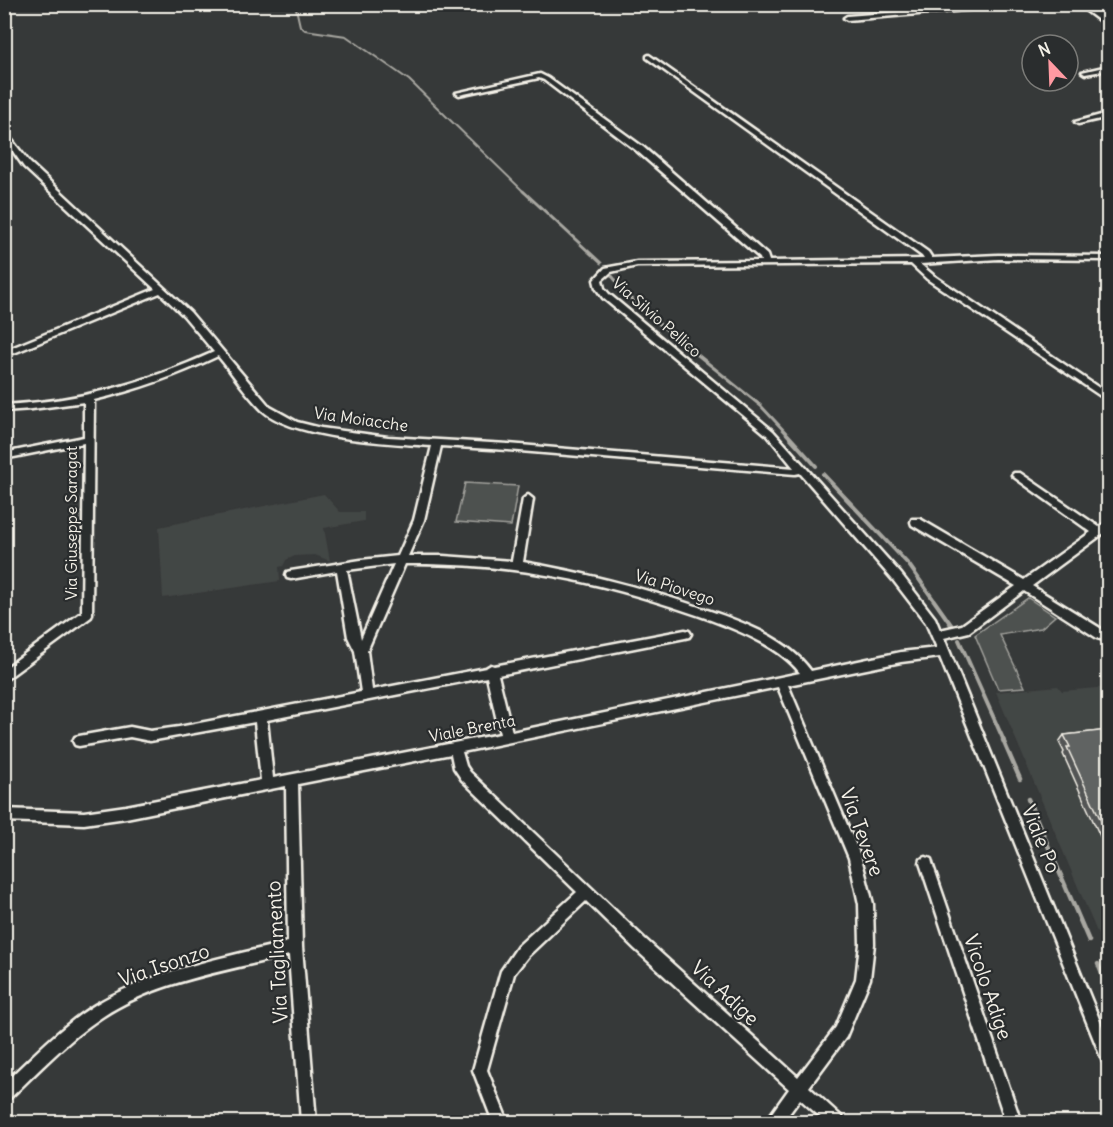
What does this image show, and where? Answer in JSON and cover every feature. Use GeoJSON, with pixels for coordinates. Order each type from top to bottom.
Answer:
{"type":"FeatureCollection","features":[{"type":"Feature","properties":{"kind":"main road"},"geometry":{"type":"LineString","coordinates":[[1081,4],[1108,24]]}},
{"type":"Feature","properties":{"kind":"street"},"geometry":{"type":"LineString","coordinates":[[847,18],[1035,4]]}},
{"type":"Feature","properties":{"kind":"street"},"geometry":{"type":"LineString","coordinates":[[649,57],[925,254],[930,262]]}},
{"type":"Feature","properties":{"kind":"street"},"geometry":{"type":"LineString","coordinates":[[1085,72],[1108,68]]}},
{"type":"Feature","properties":{"kind":"street"},"geometry":{"type":"LineString","coordinates":[[459,93],[540,76],[546,79],[640,149],[764,257],[766,264]]}},
{"type":"Feature","properties":{"kind":"street"},"geometry":{"type":"LineString","coordinates":[[1078,122],[1101,117],[1108,121]]}},
{"type":"Feature","properties":{"kind":"street","name":"Via Moiacche"},"geometry":{"type":"LineString","coordinates":[[9,140],[27,165],[187,314],[267,409],[294,424],[360,437],[795,471],[800,469]]}},
{"type":"Feature","properties":{"kind":"street","name":"Via Silvio Pellico"},"geometry":{"type":"LineString","coordinates":[[800,469],[770,434],[606,296],[598,280],[608,270],[638,264],[930,262],[999,257],[1108,258]]}},
{"type":"Feature","properties":{"kind":"street"},"geometry":{"type":"LineString","coordinates":[[913,262],[930,277],[1108,398]]}},
{"type":"Feature","properties":{"kind":"street"},"geometry":{"type":"LineString","coordinates":[[4,354],[162,290]]}},
{"type":"Feature","properties":{"kind":"street"},"geometry":{"type":"LineString","coordinates":[[4,408],[37,408],[89,400],[161,376],[218,353]]}},
{"type":"Feature","properties":{"kind":"street","name":"Via Giuseppe Saragat"},"geometry":{"type":"LineString","coordinates":[[4,676],[87,614],[89,400]]}},
{"type":"Feature","properties":{"kind":"street"},"geometry":{"type":"LineString","coordinates":[[4,456],[88,439]]}},
{"type":"Feature","properties":{"kind":"street"},"geometry":{"type":"LineString","coordinates":[[361,651],[419,520],[437,443]]}},
{"type":"Feature","properties":{"kind":"street","name":"Via Moiacche"},"geometry":{"type":"LineString","coordinates":[[755,468],[791,459]]}},
{"type":"Feature","properties":{"kind":"street","name":"Viale Po"},"geometry":{"type":"LineString","coordinates":[[800,469],[897,577],[931,621],[938,634],[1108,1057]]}},
{"type":"Feature","properties":{"kind":"street"},"geometry":{"type":"LineString","coordinates":[[938,634],[965,628],[1103,529],[1017,475]]}},
{"type":"Feature","properties":{"kind":"street"},"geometry":{"type":"LineString","coordinates":[[517,564],[528,499]]}},
{"type":"Feature","properties":{"kind":"street"},"geometry":{"type":"LineString","coordinates":[[916,522],[1101,635],[1108,637]]}},
{"type":"Feature","properties":{"kind":"street","name":"Via Piovego"},"geometry":{"type":"LineString","coordinates":[[291,575],[402,560],[451,559],[517,564],[557,570],[638,591],[744,628],[776,647],[804,668],[808,676]]}},
{"type":"Feature","properties":{"kind":"street"},"geometry":{"type":"LineString","coordinates":[[342,567],[354,637],[361,651],[367,694]]}},
{"type":"Feature","properties":{"kind":"street"},"geometry":{"type":"LineString","coordinates":[[78,741],[130,732],[150,736],[261,718],[367,694],[685,634]]}},
{"type":"Feature","properties":{"kind":"street","name":"Viale Brenta"},"geometry":{"type":"LineString","coordinates":[[4,815],[84,818],[507,738],[901,657],[945,652]]}},
{"type":"Feature","properties":{"kind":"street"},"geometry":{"type":"LineString","coordinates":[[491,670],[507,738]]}},
{"type":"Feature","properties":{"kind":"street","name":"Via Tevere"},"geometry":{"type":"LineString","coordinates":[[774,1122],[841,1032],[863,979],[867,944],[867,904],[855,858],[781,681]]}},
{"type":"Feature","properties":{"kind":"street"},"geometry":{"type":"LineString","coordinates":[[261,718],[267,784]]}},
{"type":"Feature","properties":{"kind":"street","name":"Via Adige"},"geometry":{"type":"LineString","coordinates":[[455,748],[460,768],[466,776],[585,892],[837,1122]]}},
{"type":"Feature","properties":{"kind":"street","name":"Via Tagliamento"},"geometry":{"type":"LineString","coordinates":[[292,780],[295,947],[309,1122]]}},
{"type":"Feature","properties":{"kind":"street","name":"Vicolo Adige"},"geometry":{"type":"LineString","coordinates":[[926,863],[1014,1122]]}},
{"type":"Feature","properties":{"kind":"street"},"geometry":{"type":"LineString","coordinates":[[500,1122],[480,1070],[508,971],[523,951],[585,892]]}},
{"type":"Feature","properties":{"kind":"street","name":"Via Isonzo"},"geometry":{"type":"LineString","coordinates":[[4,1094],[66,1035],[113,1003],[166,980],[295,947]]}},
{"type":"Feature","properties":{"kind":"shaded area"},"geometry":{"type":"Polygon","coordinates":[[[465,483],[518,486],[511,526],[456,522],[465,483]]]}},
{"type":"Feature","properties":{"kind":"shaded area"},"geometry":{"type":"Polygon","coordinates":[[[324,494],[340,512],[364,512],[364,521],[324,528],[330,561],[315,555],[295,556],[286,560],[283,566],[279,567],[280,581],[163,598],[159,527],[324,494]]]}},
{"type":"Feature","properties":{"kind":"shaded area"},"geometry":{"type":"Polygon","coordinates":[[[1028,598],[1055,616],[1041,628],[1000,635],[1025,687],[998,689],[975,635],[1028,598]]]}},
{"type":"Feature","properties":{"kind":"shaded area"},"geometry":{"type":"Polygon","coordinates":[[[1058,686],[1062,691],[1108,687],[1108,940],[1106,936],[1099,937],[996,692],[1058,686]]]}},
{"type":"Feature","properties":{"kind":"building"},"geometry":{"type":"Polygon","coordinates":[[[1108,730],[1108,836],[1067,747],[1070,747],[1064,735],[1108,730]]]}},
{"type":"Feature","properties":{"kind":"waterway"},"geometry":{"type":"LineString","coordinates":[[295,4],[300,26],[305,30],[346,36],[409,80],[525,193]]}},
{"type":"Feature","properties":{"kind":"waterway"},"geometry":{"type":"LineString","coordinates":[[523,191],[601,263]]}},
{"type":"Feature","properties":{"kind":"waterway"},"geometry":{"type":"LineString","coordinates":[[612,276],[637,306],[761,406],[788,435]]}},
{"type":"Feature","properties":{"kind":"waterway"},"geometry":{"type":"LineString","coordinates":[[787,434],[816,466]]}},
{"type":"Feature","properties":{"kind":"waterway"},"geometry":{"type":"LineString","coordinates":[[823,474],[909,565],[952,626]]}},
{"type":"Feature","properties":{"kind":"waterway"},"geometry":{"type":"LineString","coordinates":[[959,640],[1004,741]]}},
{"type":"Feature","properties":{"kind":"waterway"},"geometry":{"type":"LineString","coordinates":[[1003,740],[1020,779]]}},
{"type":"Feature","properties":{"kind":"waterway"},"geometry":{"type":"LineString","coordinates":[[1028,799],[1089,941]]}},
{"type":"Feature","properties":{"kind":"waterway"},"geometry":{"type":"LineString","coordinates":[[1098,964],[1108,989]]}}]}
